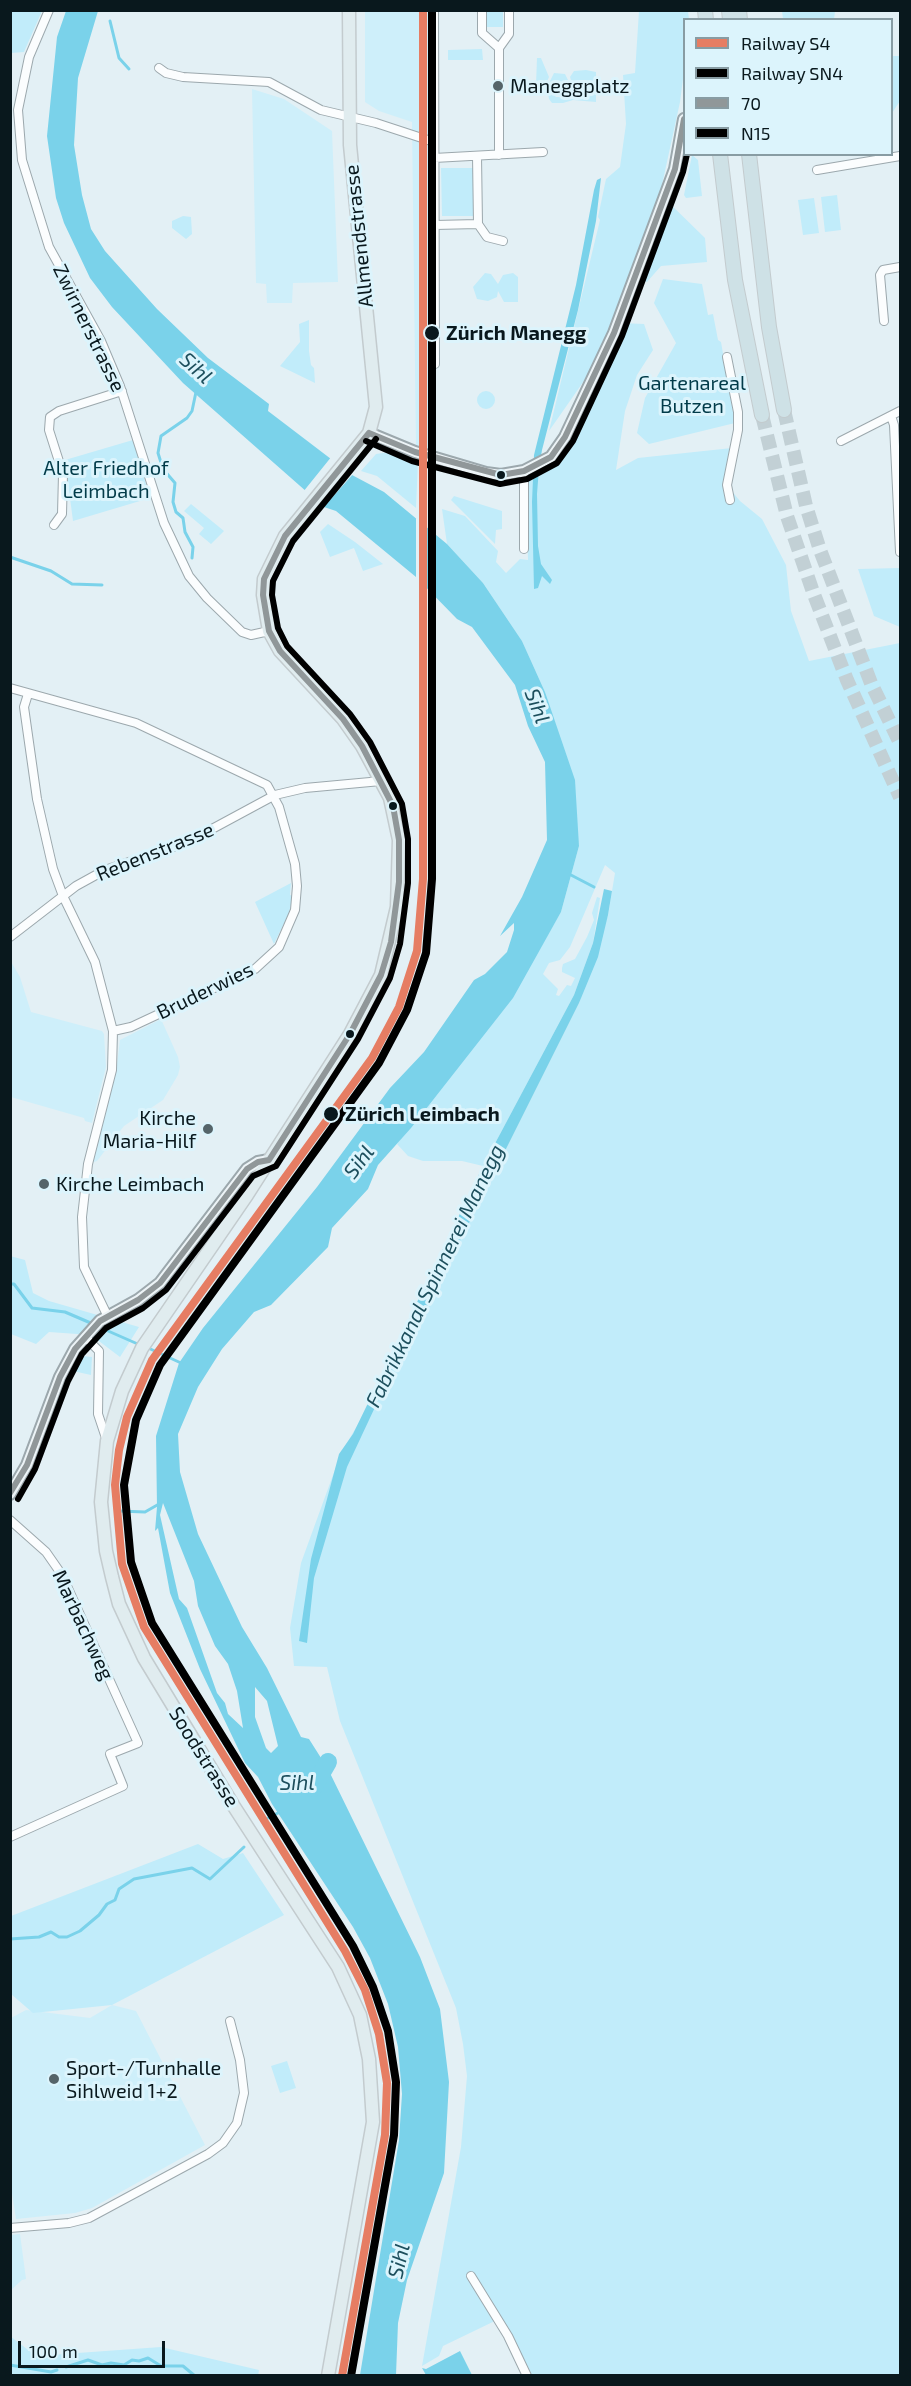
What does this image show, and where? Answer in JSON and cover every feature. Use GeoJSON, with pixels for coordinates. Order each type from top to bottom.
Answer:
{"type":"FeatureCollection","features":[{"type":"Feature","properties":{"kind":"highway"},"geometry":{"type":"LineString","coordinates":[[720,156],[735,279],[762,415]]}},
{"type":"Feature","properties":{"kind":"highway"},"geometry":{"type":"LineString","coordinates":[[749,156],[768,327],[784,410]]}},
{"type":"Feature","properties":{"kind":"main road","name":"Allmendstrasse"},"geometry":{"type":"LineString","coordinates":[[269,631],[264,614],[264,579],[285,536],[369,433],[376,394],[360,260],[349,117],[349,10]]}},
{"type":"Feature","properties":{"kind":"main road"},"geometry":{"type":"LineString","coordinates":[[369,433],[415,452],[486,473],[501,475],[527,470],[544,462],[565,437],[614,333],[675,170],[683,125]]}},
{"type":"Feature","properties":{"kind":"main road","name":"Soodstrasse"},"geometry":{"type":"LineString","coordinates":[[269,631],[280,651],[342,719],[362,746],[393,806],[399,840],[397,907],[384,964],[369,1002],[247,1195],[144,1344],[122,1391],[107,1441],[101,1502],[102,1527],[112,1577],[130,1630],[144,1658],[201,1753],[338,1967],[360,2015],[372,2079],[373,2122],[328,2376]]}},
{"type":"Feature","properties":{"kind":"main road"},"geometry":{"type":"LineString","coordinates":[[10,1494],[27,1465],[65,1367],[87,1334],[104,1319],[138,1300],[160,1283],[248,1169],[258,1162],[268,1160]]}},
{"type":"Feature","properties":{"kind":"street","name":"Zwirnerstrasse"},"geometry":{"type":"LineString","coordinates":[[49,10],[29,57],[22,80],[18,110],[22,160],[49,247],[101,341],[122,392],[164,523],[189,576],[207,598],[242,632],[251,634],[269,631]]}},
{"type":"Feature","properties":{"kind":"street"},"geometry":{"type":"LineString","coordinates":[[434,10],[435,364]]}},
{"type":"Feature","properties":{"kind":"street"},"geometry":{"type":"LineString","coordinates":[[482,10],[482,33],[499,48]]}},
{"type":"Feature","properties":{"kind":"street"},"geometry":{"type":"LineString","coordinates":[[499,154],[499,48],[508,34],[509,10]]}},
{"type":"Feature","properties":{"kind":"street"},"geometry":{"type":"LineString","coordinates":[[159,68],[166,73],[183,77],[269,82],[290,91],[307,104],[434,142]]}},
{"type":"Feature","properties":{"kind":"street"},"geometry":{"type":"LineString","coordinates":[[434,158],[543,152]]}},
{"type":"Feature","properties":{"kind":"street"},"geometry":{"type":"LineString","coordinates":[[477,156],[478,224],[487,237],[503,241]]}},
{"type":"Feature","properties":{"kind":"street"},"geometry":{"type":"LineString","coordinates":[[817,170],[900,156]]}},
{"type":"Feature","properties":{"kind":"street"},"geometry":{"type":"LineString","coordinates":[[435,225],[478,224]]}},
{"type":"Feature","properties":{"kind":"street"},"geometry":{"type":"LineString","coordinates":[[884,321],[880,274],[883,270],[900,267]]}},
{"type":"Feature","properties":{"kind":"street"},"geometry":{"type":"LineString","coordinates":[[727,357],[738,412],[738,430],[727,485],[730,500]]}},
{"type":"Feature","properties":{"kind":"street"},"geometry":{"type":"LineString","coordinates":[[54,525],[62,514],[63,474],[50,430],[50,417],[59,411],[122,392]]}},
{"type":"Feature","properties":{"kind":"street"},"geometry":{"type":"LineString","coordinates":[[841,441],[900,411]]}},
{"type":"Feature","properties":{"kind":"street"},"geometry":{"type":"LineString","coordinates":[[891,416],[894,425],[900,552]]}},
{"type":"Feature","properties":{"kind":"street"},"geometry":{"type":"LineString","coordinates":[[524,549],[527,470]]}},
{"type":"Feature","properties":{"kind":"street"},"geometry":{"type":"LineString","coordinates":[[10,688],[136,723],[267,785],[275,795]]}},
{"type":"Feature","properties":{"kind":"street"},"geometry":{"type":"LineString","coordinates":[[28,694],[24,707],[37,799],[53,868],[63,896],[95,962],[113,1031],[112,1070],[88,1164],[82,1217],[84,1267],[104,1319]]}},
{"type":"Feature","properties":{"kind":"street","name":"Rebenstrasse"},"geometry":{"type":"LineString","coordinates":[[10,937],[63,896],[105,870],[186,843],[275,795],[305,788],[381,781]]}},
{"type":"Feature","properties":{"kind":"street","name":"Bruderwies"},"geometry":{"type":"LineString","coordinates":[[113,1031],[131,1027],[255,969],[279,947],[295,910],[297,886],[296,864],[275,795]]}},
{"type":"Feature","properties":{"kind":"street"},"geometry":{"type":"LineString","coordinates":[[87,1334],[99,1351],[98,1414],[107,1441]]}},
{"type":"Feature","properties":{"kind":"street","name":"Marbachweg"},"geometry":{"type":"LineString","coordinates":[[10,1520],[33,1538],[46,1552],[66,1583],[138,1743],[110,1754],[123,1786],[10,1837]]}},
{"type":"Feature","properties":{"kind":"street"},"geometry":{"type":"LineString","coordinates":[[10,2228],[69,2223],[89,2218],[208,2154],[223,2143],[237,2123],[244,2093],[240,2060],[230,2021]]}},
{"type":"Feature","properties":{"kind":"street"},"geometry":{"type":"LineString","coordinates":[[471,2276],[508,2336],[527,2376]]}},
{"type":"Feature","properties":{"kind":"shaded area"},"geometry":{"type":"Polygon","coordinates":[[[365,11],[428,11],[428,451],[416,447],[412,122],[379,111],[365,102],[365,11]]]}},
{"type":"Feature","properties":{"kind":"shaded area"},"geometry":{"type":"Polygon","coordinates":[[[252,89],[284,99],[332,131],[338,282],[293,283],[292,303],[267,303],[266,284],[256,283],[252,89]]]}},
{"type":"Feature","properties":{"kind":"shaded area"},"geometry":{"type":"Polygon","coordinates":[[[10,960],[20,977],[31,1012],[102,1031],[104,1034],[106,1067],[92,1123],[85,1121],[84,1118],[11,1097],[10,960]]]}},
{"type":"Feature","properties":{"kind":"shaded area"},"geometry":{"type":"Polygon","coordinates":[[[161,1019],[178,1057],[180,1067],[178,1075],[163,1100],[124,1126],[97,1161],[91,1163],[116,1072],[120,1040],[161,1019]]]}},
{"type":"Feature","properties":{"kind":"shaded area"},"geometry":{"type":"Polygon","coordinates":[[[112,2005],[136,2011],[205,2145],[92,2208],[75,2213],[16,2219],[11,2187],[11,2018],[26,2010],[90,2018],[112,2005]]]}},
{"type":"Feature","properties":{"kind":"shaded area"},"geometry":{"type":"Polygon","coordinates":[[[20,2234],[26,2279],[11,2290],[11,2235],[20,2234]]]}},
{"type":"Feature","properties":{"kind":"green space"},"geometry":{"type":"Polygon","coordinates":[[[11,10],[42,11],[24,52],[11,53],[11,10]]]}},
{"type":"Feature","properties":{"kind":"green space"},"geometry":{"type":"Polygon","coordinates":[[[782,10],[835,11],[834,18],[783,18],[782,10]]]}},
{"type":"Feature","properties":{"kind":"green space"},"geometry":{"type":"Polygon","coordinates":[[[487,11],[503,11],[503,27],[487,27],[487,11]]]}},
{"type":"Feature","properties":{"kind":"green space"},"geometry":{"type":"Polygon","coordinates":[[[639,11],[688,11],[689,18],[683,18],[683,79],[680,102],[660,194],[705,238],[707,262],[661,266],[647,282],[634,278],[595,365],[549,431],[600,220],[598,217],[606,179],[620,167],[626,124],[623,75],[635,73],[639,11]]]}},
{"type":"Feature","properties":{"kind":"green space"},"geometry":{"type":"Polygon","coordinates":[[[482,49],[483,60],[448,60],[448,50],[482,49]]]}},
{"type":"Feature","properties":{"kind":"green space"},"geometry":{"type":"Polygon","coordinates":[[[893,56],[900,56],[900,101],[893,112],[893,56]]]}},
{"type":"Feature","properties":{"kind":"green space"},"geometry":{"type":"Polygon","coordinates":[[[537,58],[541,58],[549,77],[545,86],[536,85],[537,58]]]}},
{"type":"Feature","properties":{"kind":"green space"},"geometry":{"type":"Polygon","coordinates":[[[574,71],[596,72],[596,102],[573,100],[552,103],[547,87],[554,73],[565,74],[568,80],[563,88],[558,82],[550,86],[551,92],[556,97],[565,97],[573,86],[570,77],[574,71]]]}},
{"type":"Feature","properties":{"kind":"green space"},"geometry":{"type":"Polygon","coordinates":[[[693,156],[698,160],[702,196],[686,198],[684,195],[693,156]]]}},
{"type":"Feature","properties":{"kind":"green space"},"geometry":{"type":"Polygon","coordinates":[[[441,168],[473,168],[473,216],[442,216],[441,168]]]}},
{"type":"Feature","properties":{"kind":"green space"},"geometry":{"type":"Polygon","coordinates":[[[837,195],[841,230],[825,232],[821,197],[837,195]]]}},
{"type":"Feature","properties":{"kind":"green space"},"geometry":{"type":"Polygon","coordinates":[[[814,198],[819,233],[803,235],[798,200],[814,198]]]}},
{"type":"Feature","properties":{"kind":"green space"},"geometry":{"type":"Polygon","coordinates":[[[183,216],[191,217],[192,234],[186,239],[172,228],[172,221],[183,216]]]}},
{"type":"Feature","properties":{"kind":"green space"},"geometry":{"type":"Polygon","coordinates":[[[485,273],[491,274],[498,284],[503,275],[513,273],[518,277],[518,302],[504,302],[498,291],[497,297],[488,301],[477,299],[473,287],[485,273]]]}},
{"type":"Feature","properties":{"kind":"green space","name":"Gartenareal Butzen"},"geometry":{"type":"Polygon","coordinates":[[[663,279],[702,284],[708,315],[713,314],[718,340],[721,342],[735,423],[649,444],[637,433],[645,398],[676,343],[654,303],[663,279]]]}},
{"type":"Feature","properties":{"kind":"green space"},"geometry":{"type":"Polygon","coordinates":[[[309,320],[309,351],[315,383],[280,366],[300,342],[299,324],[309,320]]]}},
{"type":"Feature","properties":{"kind":"green space"},"geometry":{"type":"Polygon","coordinates":[[[622,323],[644,324],[653,350],[637,375],[625,411],[616,470],[638,458],[732,448],[726,484],[740,501],[762,519],[786,565],[791,611],[809,661],[900,643],[900,2375],[532,2375],[501,2318],[443,2346],[439,2356],[422,2366],[461,2147],[467,2076],[463,2044],[456,2008],[340,1721],[327,1667],[294,1666],[290,1628],[301,1563],[341,1453],[427,1307],[579,1003],[608,915],[615,873],[605,865],[570,947],[560,960],[549,963],[543,974],[558,989],[556,995],[559,996],[567,985],[571,986],[575,978],[562,972],[563,964],[575,959],[594,920],[592,913],[597,897],[600,898],[593,943],[574,995],[483,1166],[462,1161],[423,1161],[408,1156],[397,1144],[539,950],[561,912],[579,846],[545,692],[522,641],[483,583],[447,544],[442,509],[465,516],[498,551],[496,562],[506,573],[520,559],[528,560],[526,493],[529,480],[562,461],[622,323]]]}},
{"type":"Feature","properties":{"kind":"green space"},"geometry":{"type":"Polygon","coordinates":[[[486,391],[492,394],[495,400],[492,406],[486,409],[480,406],[477,400],[480,394],[486,391]]]}},
{"type":"Feature","properties":{"kind":"green space","name":"Alter Friedhof Leimbach"},"geometry":{"type":"Polygon","coordinates":[[[133,440],[150,498],[73,521],[65,460],[133,440]]]}},
{"type":"Feature","properties":{"kind":"green space"},"geometry":{"type":"Polygon","coordinates":[[[389,452],[403,456],[411,463],[418,461],[416,508],[377,476],[361,471],[376,454],[389,452]]]}},
{"type":"Feature","properties":{"kind":"green space"},"geometry":{"type":"Polygon","coordinates":[[[454,496],[502,511],[502,529],[496,530],[495,544],[451,500],[454,496]]]}},
{"type":"Feature","properties":{"kind":"green space"},"geometry":{"type":"Polygon","coordinates":[[[191,504],[224,531],[211,544],[199,534],[204,528],[184,511],[191,504]]]}},
{"type":"Feature","properties":{"kind":"green space"},"geometry":{"type":"Polygon","coordinates":[[[328,524],[383,564],[363,571],[354,548],[330,557],[320,532],[328,524]]]}},
{"type":"Feature","properties":{"kind":"green space"},"geometry":{"type":"Polygon","coordinates":[[[900,568],[900,627],[874,616],[858,569],[900,568]]]}},
{"type":"Feature","properties":{"kind":"green space"},"geometry":{"type":"Polygon","coordinates":[[[291,883],[290,895],[293,896],[289,913],[274,944],[255,902],[291,883]]]}},
{"type":"Feature","properties":{"kind":"green space"},"geometry":{"type":"Polygon","coordinates":[[[10,1256],[25,1260],[33,1293],[49,1301],[139,1327],[120,1357],[91,1335],[49,1332],[36,1344],[11,1334],[10,1256]]]}},
{"type":"Feature","properties":{"kind":"green space"},"geometry":{"type":"Polygon","coordinates":[[[82,1356],[92,1357],[91,1375],[73,1371],[82,1356]]]}},
{"type":"Feature","properties":{"kind":"green space"},"geometry":{"type":"Polygon","coordinates":[[[198,1844],[223,1859],[243,1853],[284,1915],[112,2005],[33,2013],[11,1994],[11,1916],[198,1844]]]}},
{"type":"Feature","properties":{"kind":"green space"},"geometry":{"type":"Polygon","coordinates":[[[287,2061],[296,2088],[280,2093],[271,2066],[287,2061]]]}},
{"type":"Feature","properties":{"kind":"green space"},"geometry":{"type":"Polygon","coordinates":[[[10,2336],[36,2356],[161,2347],[259,2370],[258,2376],[11,2375],[10,2336]]]}},
{"type":"Feature","properties":{"kind":"water","name":"Sihl"},"geometry":{"type":"Polygon","coordinates":[[[66,11],[98,11],[78,78],[74,145],[82,195],[91,229],[105,251],[157,309],[208,358],[269,404],[268,411],[352,475],[384,492],[447,544],[483,583],[522,641],[545,692],[575,780],[579,846],[561,912],[513,998],[411,1128],[378,1165],[368,1189],[332,1228],[328,1247],[271,1305],[254,1312],[222,1349],[198,1387],[178,1434],[180,1472],[198,1534],[242,1627],[267,1668],[301,1737],[309,1739],[328,1769],[420,1957],[440,2009],[449,2082],[444,2173],[407,2280],[398,2323],[396,2375],[360,2375],[399,2140],[402,2094],[398,2047],[388,2004],[370,1958],[353,1927],[272,1804],[258,1777],[245,1763],[200,1669],[170,1593],[158,1528],[155,1531],[156,1436],[179,1363],[203,1328],[317,1187],[390,1088],[424,1052],[474,980],[485,974],[507,952],[514,923],[500,936],[522,897],[547,840],[545,762],[528,726],[515,685],[472,627],[457,619],[416,577],[336,511],[324,507],[183,383],[112,307],[90,278],[64,223],[56,198],[47,136],[57,37],[66,11]],[[163,1503],[160,1515],[179,1599],[187,1608],[217,1693],[225,1703],[228,1714],[243,1728],[237,1691],[228,1664],[215,1646],[198,1606],[194,1581],[163,1503]],[[255,1687],[255,1717],[266,1748],[271,1753],[278,1746],[267,1701],[255,1687]]]}},
{"type":"Feature","properties":{"kind":"water"},"geometry":{"type":"Polygon","coordinates":[[[601,178],[596,221],[578,310],[539,468],[538,546],[541,564],[552,580],[550,584],[542,576],[538,588],[534,589],[532,502],[534,455],[576,285],[594,190],[597,180],[601,178]]]}},
{"type":"Feature","properties":{"kind":"water"},"geometry":{"type":"Polygon","coordinates":[[[604,889],[612,891],[608,915],[598,957],[579,1003],[427,1307],[405,1343],[347,1467],[314,1578],[307,1643],[299,1641],[311,1559],[339,1454],[353,1434],[483,1166],[574,995],[593,943],[604,889]]]}},
{"type":"Feature","properties":{"kind":"water"},"geometry":{"type":"Polygon","coordinates":[[[460,2351],[472,2375],[426,2375],[422,2368],[426,2369],[460,2351]]]}},
{"type":"Feature","properties":{"kind":"pier"},"geometry":{"type":"Polygon","coordinates":[[[332,456],[354,473],[322,509],[303,492],[332,456]]]}},
{"type":"Feature","properties":{"kind":"pier"},"geometry":{"type":"Polygon","coordinates":[[[416,514],[427,523],[427,592],[416,581],[416,514]]]}},
{"type":"Feature","properties":{"kind":"waterway"},"geometry":{"type":"LineString","coordinates":[[110,21],[119,58],[129,69]]}},
{"type":"Feature","properties":{"kind":"waterway"},"geometry":{"type":"LineString","coordinates":[[192,558],[193,547],[185,532],[183,518],[176,512],[173,502],[175,483],[163,469],[158,453],[161,436],[187,418],[192,411],[196,392]]}},
{"type":"Feature","properties":{"kind":"waterway"},"geometry":{"type":"LineString","coordinates":[[10,557],[51,571],[72,584],[102,585]]}},
{"type":"Feature","properties":{"kind":"waterway","name":"Fabrikkanal Spinnerei Manegg"},"geometry":{"type":"LineString","coordinates":[[569,874],[594,887]]}},
{"type":"Feature","properties":{"kind":"waterway"},"geometry":{"type":"LineString","coordinates":[[10,1284],[14,1284],[32,1308],[65,1312],[93,1324]]}},
{"type":"Feature","properties":{"kind":"waterway"},"geometry":{"type":"LineString","coordinates":[[99,1327],[140,1345]]}},
{"type":"Feature","properties":{"kind":"waterway"},"geometry":{"type":"LineString","coordinates":[[146,1347],[181,1363]]}},
{"type":"Feature","properties":{"kind":"waterway"},"geometry":{"type":"LineString","coordinates":[[119,1511],[145,1512],[159,1504]]}},
{"type":"Feature","properties":{"kind":"waterway","name":"Fabrikkanal Spinnerei Manegg"},"geometry":{"type":"LineString","coordinates":[[313,1788],[328,1762]]}},
{"type":"Feature","properties":{"kind":"waterway"},"geometry":{"type":"LineString","coordinates":[[268,1818],[280,1812]]}},
{"type":"Feature","properties":{"kind":"waterway"},"geometry":{"type":"LineString","coordinates":[[10,1939],[39,1937],[51,1932],[59,1937],[67,1937],[80,1931],[99,1915],[107,1904],[115,1900],[119,1889],[134,1879],[192,1868],[210,1879],[244,1847]]}},
{"type":"Feature","properties":{"kind":"waterway"},"geometry":{"type":"LineString","coordinates":[[66,2367],[88,2360],[102,2365],[111,2363],[124,2365],[132,2360],[139,2361],[148,2358],[161,2366],[183,2366],[195,2376]]}},
{"type":"Feature","properties":{"kind":"waterway"},"geometry":{"type":"LineString","coordinates":[[10,2365],[51,2372],[57,2370]]}},
{"type":"Feature","properties":{"kind":"tunnel"},"geometry":{"type":"LineString","coordinates":[[784,410],[806,506],[820,550],[871,683],[900,743]]}},
{"type":"Feature","properties":{"kind":"tunnel"},"geometry":{"type":"LineString","coordinates":[[762,415],[787,516],[813,592],[847,680],[900,797]]}},
{"type":"Feature","properties":{"kind":"rail line","name":"S4"},"geometry":{"type":"LineString","coordinates":[[342,2376],[385,2135],[387,2083],[379,2034],[365,1990],[345,1951],[144,1627],[122,1564],[115,1485],[119,1450],[127,1417],[152,1360],[372,1058],[399,1007],[417,951],[423,879],[423,10]]}},
{"type":"Feature","properties":{"kind":"rail line","name":"SN4"},"geometry":{"type":"LineString","coordinates":[[351,2376],[394,2135],[396,2082],[388,2031],[373,1987],[353,1946],[152,1623],[131,1562],[124,1485],[136,1420],[160,1365],[379,1063],[407,1010],[426,953],[432,879],[432,10]]}},
{"type":"Feature","properties":{"kind":"transit line","name":"70"},"geometry":{"type":"LineString","coordinates":[[369,433],[415,452],[501,475],[524,471],[551,457],[565,437],[614,333],[675,169],[683,125]]}},
{"type":"Feature","properties":{"kind":"transit line","name":"N15"},"geometry":{"type":"LineString","coordinates":[[366,441],[412,461],[500,484],[527,479],[557,463],[573,441],[622,336],[683,172],[687,156]]}},
{"type":"Feature","properties":{"kind":"transit line","name":"70"},"geometry":{"type":"LineString","coordinates":[[10,1493],[27,1465],[60,1377],[75,1349],[100,1321],[138,1300],[160,1283],[247,1169],[258,1162],[269,1160],[350,1034],[381,975],[391,942],[399,882],[399,840],[393,806],[362,746],[343,719],[280,651],[269,631],[263,595],[264,579],[285,536],[369,433]]}},
{"type":"Feature","properties":{"kind":"transit line","name":"N15"},"geometry":{"type":"LineString","coordinates":[[18,1499],[35,1469],[68,1381],[82,1354],[106,1328],[143,1308],[166,1290],[253,1176],[276,1166],[358,1039],[390,978],[400,944],[408,883],[408,839],[402,804],[370,742],[350,714],[287,646],[278,628],[272,595],[273,581],[293,541],[376,439]]}},
{"type":"Feature","properties":{"kind":"place","name":"Maneggplatz"},"geometry":{"type":"Point","coordinates":[498,86]}},
{"type":"Feature","properties":{"kind":"place","name":"Zürich Manegg"},"geometry":{"type":"Point","coordinates":[432,333]}},
{"type":"Feature","properties":{"kind":"place","name":"Zürich Leimbach"},"geometry":{"type":"Point","coordinates":[331,1114]}},
{"type":"Feature","properties":{"kind":"place","name":"Kirche Maria-Hilf"},"geometry":{"type":"Point","coordinates":[208,1129]}},
{"type":"Feature","properties":{"kind":"place","name":"Kirche Leimbach"},"geometry":{"type":"Point","coordinates":[44,1184]}},
{"type":"Feature","properties":{"kind":"place","name":"Sport-/Turnhalle Sihlweid 1+2"},"geometry":{"type":"Point","coordinates":[54,2079]}}]}
